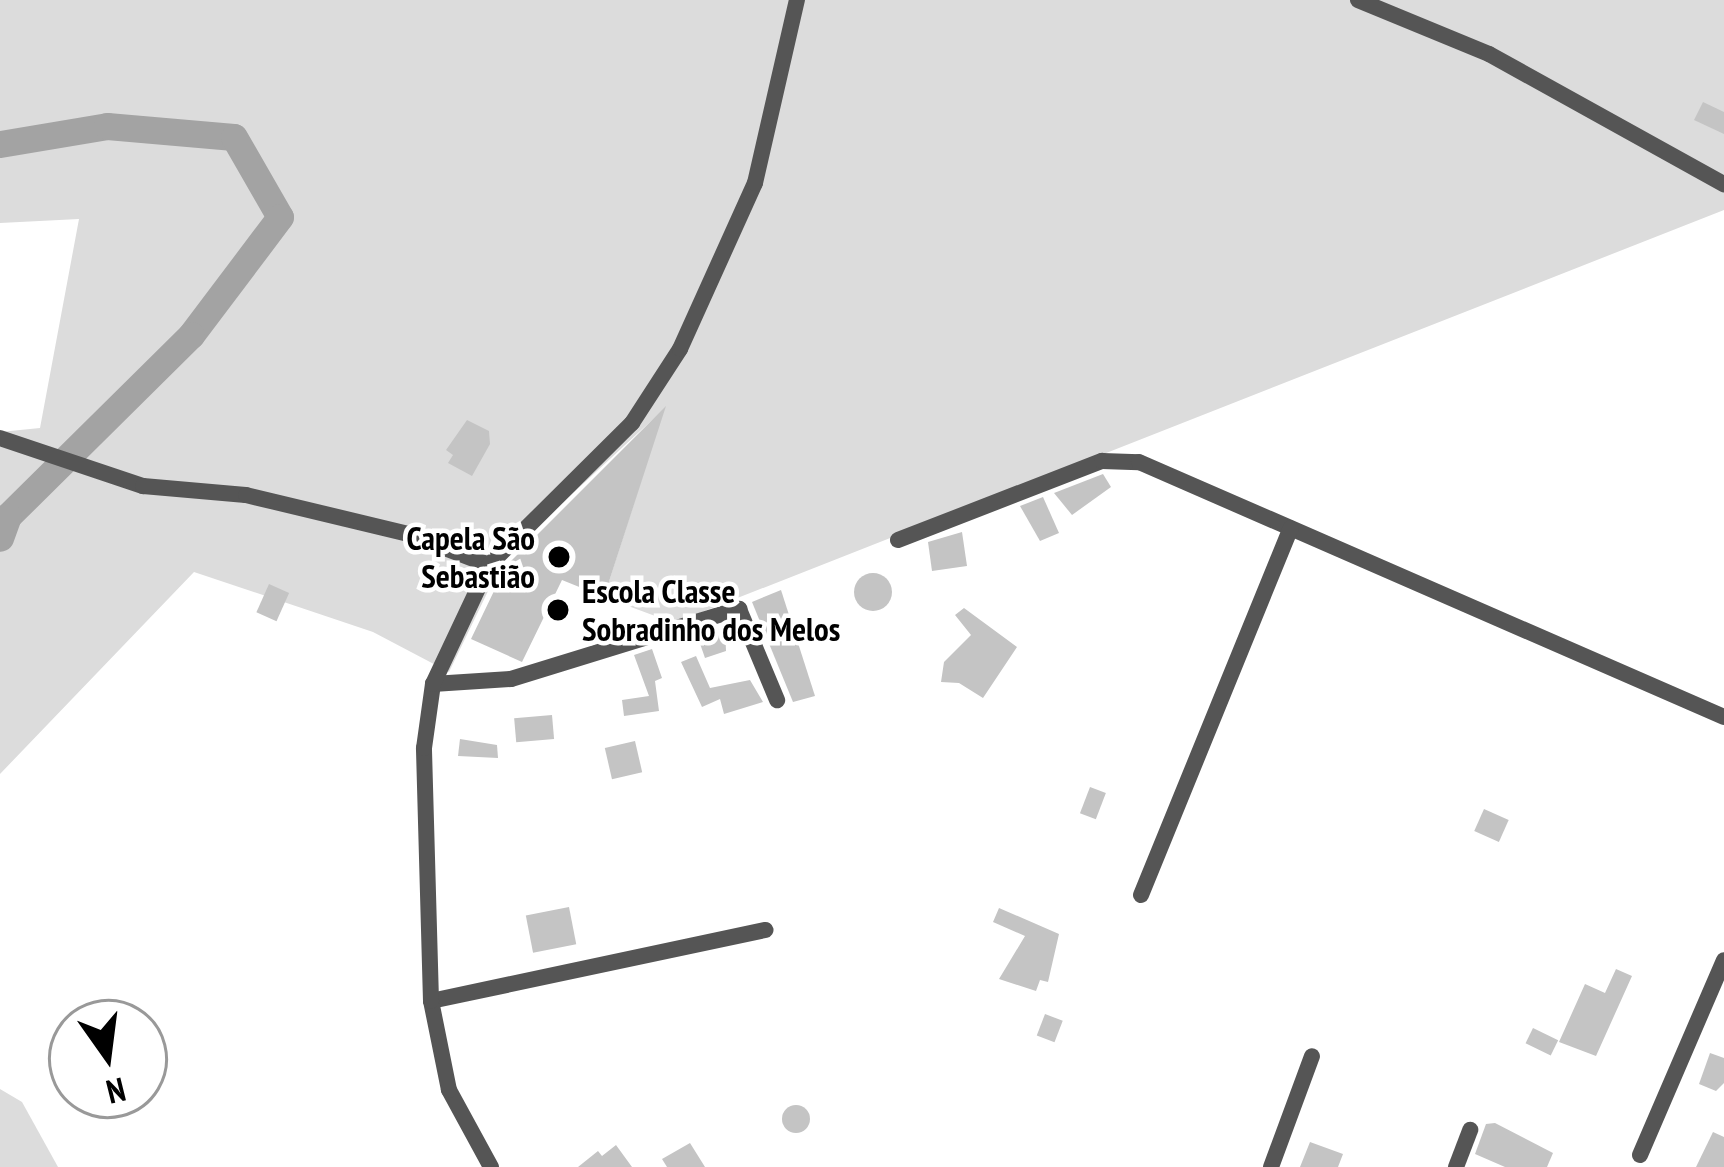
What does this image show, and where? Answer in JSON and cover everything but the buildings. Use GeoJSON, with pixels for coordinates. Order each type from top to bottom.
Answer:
{"type":"FeatureCollection","features":[{"type":"Feature","properties":{"kind":"street"},"geometry":{"type":"LineString","coordinates":[[491,1167],[449,1090],[430,1001],[424,764],[433,684],[489,565],[632,423],[680,349],[755,183],[797,0]]}},
{"type":"Feature","properties":{"kind":"street"},"geometry":{"type":"LineString","coordinates":[[1358,0],[1489,54],[1724,184]]}},
{"type":"Feature","properties":{"kind":"street"},"geometry":{"type":"LineString","coordinates":[[0,438],[51,451],[143,486],[246,495],[408,534],[489,565]]}},
{"type":"Feature","properties":{"kind":"street"},"geometry":{"type":"LineString","coordinates":[[898,540],[1102,461],[1139,462],[1724,717]]}},
{"type":"Feature","properties":{"kind":"street"},"geometry":{"type":"LineString","coordinates":[[1141,895],[1292,529]]}},
{"type":"Feature","properties":{"kind":"street"},"geometry":{"type":"LineString","coordinates":[[433,684],[511,679],[739,609],[777,700]]}},
{"type":"Feature","properties":{"kind":"street"},"geometry":{"type":"LineString","coordinates":[[430,1001],[766,930]]}},
{"type":"Feature","properties":{"kind":"street"},"geometry":{"type":"LineString","coordinates":[[1640,1154],[1724,960]]}},
{"type":"Feature","properties":{"kind":"street"},"geometry":{"type":"LineString","coordinates":[[1271,1167],[1312,1056]]}},
{"type":"Feature","properties":{"kind":"street"},"geometry":{"type":"LineString","coordinates":[[1456,1167],[1470,1130]]}},
{"type":"Feature","properties":{"kind":"shaded area"},"geometry":{"type":"Polygon","coordinates":[[[0,0],[1724,0],[1724,210],[674,623],[604,597],[664,409],[505,556],[449,672],[373,632],[194,572],[0,774],[0,432],[40,428],[79,219],[0,223],[0,0]]]}},
{"type":"Feature","properties":{"kind":"shaded area"},"geometry":{"type":"Polygon","coordinates":[[[0,1089],[22,1102],[58,1167],[0,1167],[0,1089]]]}},
{"type":"Feature","properties":{"kind":"waterway"},"geometry":{"type":"LineString","coordinates":[[0,144],[107,126],[234,137],[280,217],[191,335],[8,516],[0,538]]}},
{"type":"Feature","properties":{"kind":"waterway"},"geometry":{"type":"LineString","coordinates":[[0,515],[8,516]]}},
{"type":"Feature","properties":{"kind":"place","name":"Capela São Sebastião"},"geometry":{"type":"Point","coordinates":[559,557]}},
{"type":"Feature","properties":{"kind":"place","name":"Escola Classe Sobradinho dos Melos"},"geometry":{"type":"Point","coordinates":[558,610]}}]}
